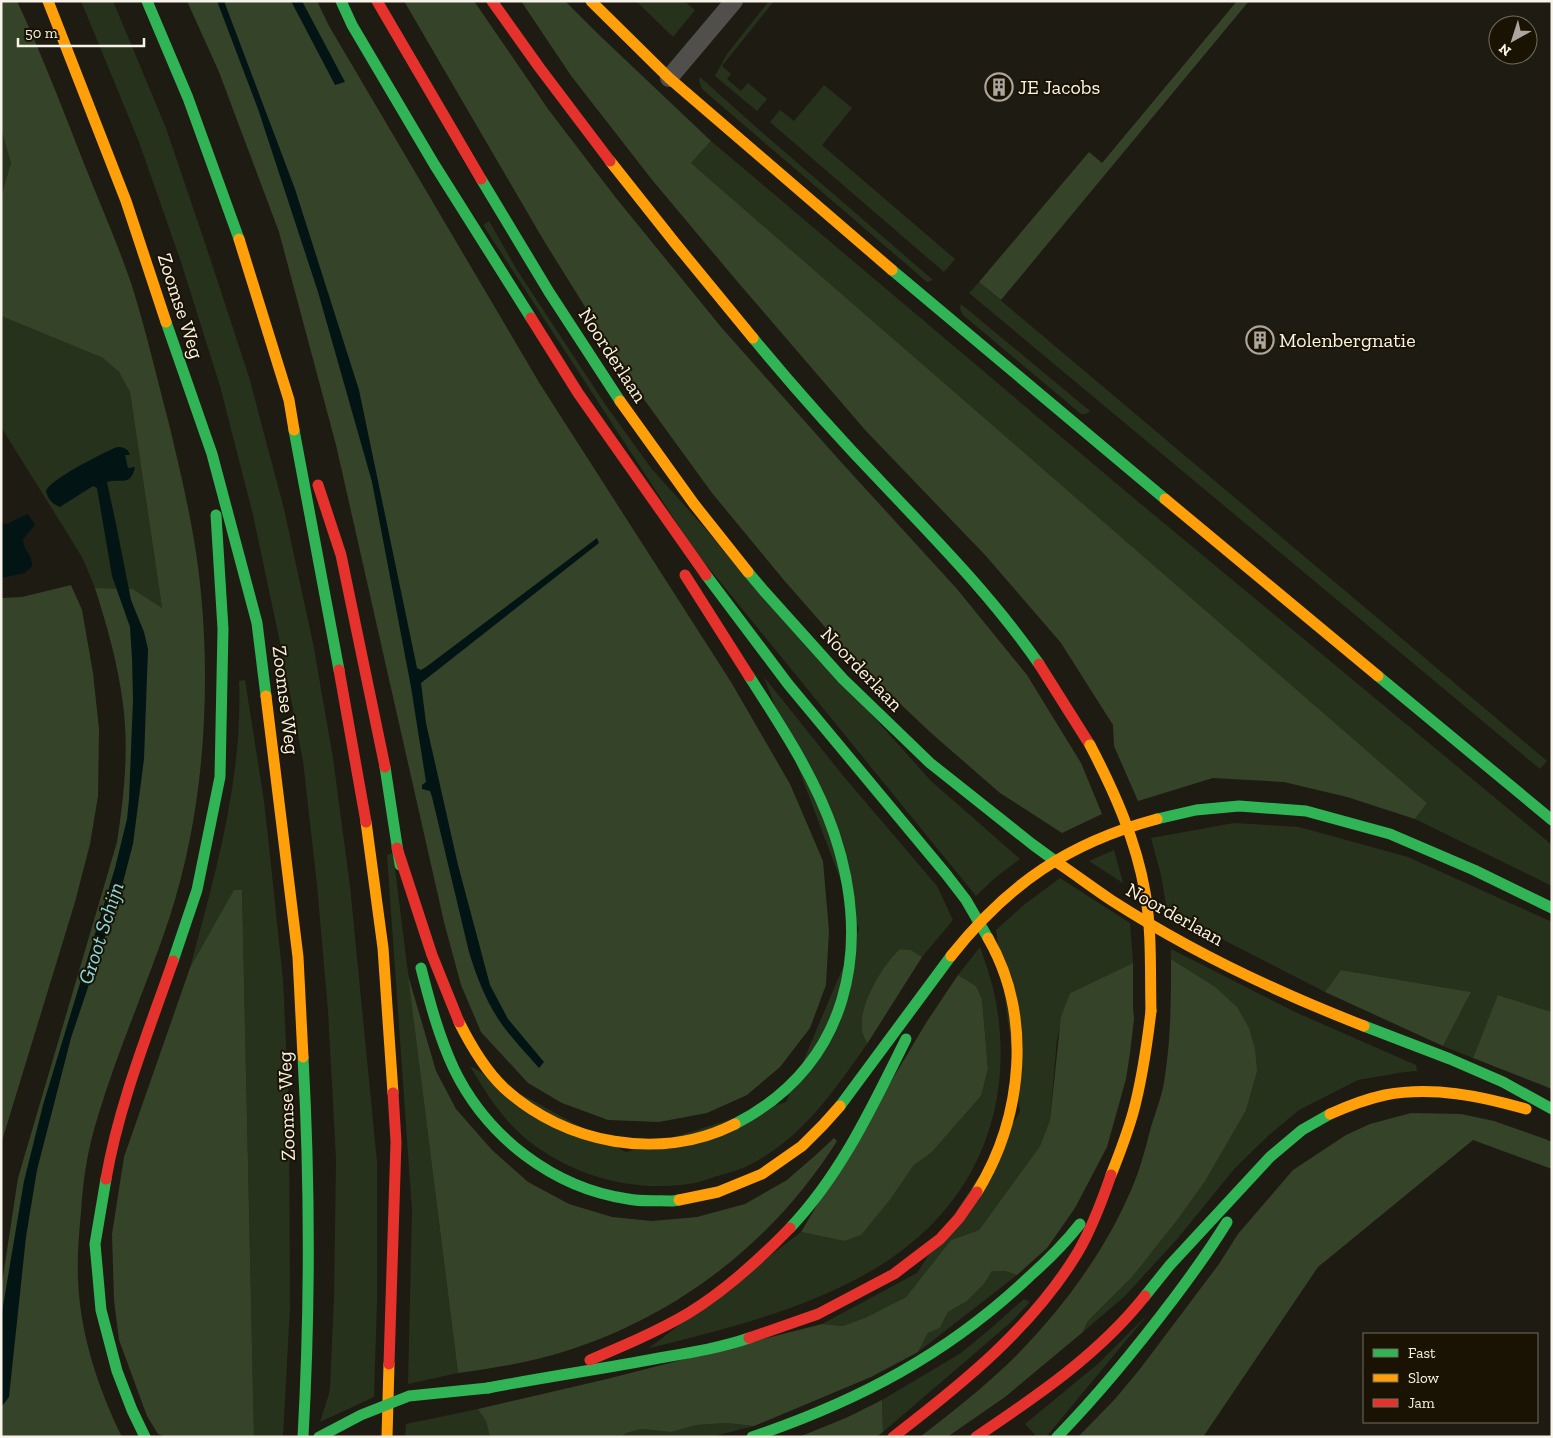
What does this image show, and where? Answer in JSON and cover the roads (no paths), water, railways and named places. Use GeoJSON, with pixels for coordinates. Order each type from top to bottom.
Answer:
{"type":"FeatureCollection","features":[{"type":"Feature","properties":{"kind":"main road","name":"Zoomse Weg"},"geometry":{"type":"LineString","coordinates":[[48,1],[126,201],[174,347],[212,454],[257,623],[298,957],[307,1143],[307,1295],[303,1437]]}},
{"type":"Feature","properties":{"kind":"main road"},"geometry":{"type":"LineString","coordinates":[[147,1],[188,98],[244,254],[289,400],[342,555],[385,766],[411,930]]}},
{"type":"Feature","properties":{"kind":"main road"},"geometry":{"type":"LineString","coordinates":[[320,1437],[361,1415],[409,1396],[488,1388],[677,1355],[743,1340],[818,1314],[894,1274],[940,1239],[959,1218],[978,1192],[1003,1139],[1016,1081],[1017,1053],[1016,1023],[1012,998],[1005,974],[997,954],[966,900],[788,684],[714,587],[578,393],[434,164],[352,25],[341,1]]}},
{"type":"Feature","properties":{"kind":"main road","name":"Noorderlaan"},"geometry":{"type":"LineString","coordinates":[[377,1],[462,148],[550,292],[618,398],[694,504],[764,591],[843,679],[930,763],[1032,844],[1111,900],[1181,941],[1250,977],[1315,1007],[1450,1059],[1502,1082],[1552,1109]]}},
{"type":"Feature","properties":{"kind":"main road"},"geometry":{"type":"LineString","coordinates":[[492,1],[550,83],[751,338],[843,441],[946,549],[1005,618],[1055,686],[1090,745],[1112,786],[1133,844],[1145,892],[1150,944],[1151,1011],[1146,1058],[1129,1128],[1093,1222],[1067,1269],[1039,1305],[1000,1347],[932,1407],[893,1437]]}},
{"type":"Feature","properties":{"kind":"main road"},"geometry":{"type":"LineString","coordinates":[[591,1],[670,78],[938,310],[1552,820]]}},
{"type":"Feature","properties":{"kind":"main road"},"geometry":{"type":"LineString","coordinates":[[578,393],[604,450]]}},
{"type":"Feature","properties":{"kind":"main road"},"geometry":{"type":"LineString","coordinates":[[289,400],[362,796],[383,948],[396,1142],[387,1437]]}},
{"type":"Feature","properties":{"kind":"main road"},"geometry":{"type":"LineString","coordinates":[[145,1437],[117,1371],[101,1310],[95,1244],[112,1145],[129,1089],[197,890],[220,777],[223,629],[212,454]]}},
{"type":"Feature","properties":{"kind":"main road"},"geometry":{"type":"LineString","coordinates":[[397,848],[429,952],[463,1032],[487,1068],[505,1088],[524,1104],[573,1131],[605,1140],[643,1144],[672,1143],[704,1137],[720,1130],[756,1112],[786,1090],[826,1039],[845,991],[848,972],[850,925],[847,885],[840,852],[825,812],[805,768],[781,726],[678,565]]}},
{"type":"Feature","properties":{"kind":"main road"},"geometry":{"type":"LineString","coordinates":[[418,956],[434,1017],[449,1061],[474,1104],[500,1135],[526,1158],[564,1182],[613,1198],[641,1202],[658,1202],[693,1199],[740,1186],[760,1176],[802,1147],[832,1116],[854,1088],[965,937],[999,902],[1038,872],[1079,847],[1102,837],[1157,819],[1196,810],[1239,806],[1306,810],[1390,834],[1474,870],[1552,908]]}},
{"type":"Feature","properties":{"kind":"main road"},"geometry":{"type":"LineString","coordinates":[[555,1375],[636,1340],[682,1317],[712,1297],[741,1274],[797,1220],[825,1185],[848,1151],[950,956]]}},
{"type":"Feature","properties":{"kind":"main road"},"geometry":{"type":"LineString","coordinates":[[976,1437],[1046,1388],[1097,1347],[1123,1322],[1170,1266],[1243,1186],[1273,1155],[1301,1131],[1340,1110],[1360,1102],[1391,1094],[1415,1091],[1467,1094],[1495,1099],[1552,1117]]}},
{"type":"Feature","properties":{"kind":"main road"},"geometry":{"type":"LineString","coordinates":[[752,1437],[787,1425],[864,1392],[925,1359],[946,1345],[1029,1279],[1078,1227],[1107,1186]]}},
{"type":"Feature","properties":{"kind":"main road"},"geometry":{"type":"LineString","coordinates":[[1057,1437],[1107,1385],[1202,1262],[1227,1223],[1243,1186]]}},
{"type":"Feature","properties":{"kind":"street"},"geometry":{"type":"LineString","coordinates":[[670,78],[734,1]]}},
{"type":"Feature","properties":{"kind":"water"},"geometry":{"type":"Polygon","coordinates":[[[217,1],[224,1],[295,189],[359,390],[417,668],[421,670],[426,667],[597,538],[599,543],[421,683],[426,723],[458,865],[490,985],[508,1019],[544,1062],[539,1068],[497,1018],[483,991],[469,952],[432,797],[430,791],[422,789],[422,785],[426,782],[411,687],[372,482],[318,292],[258,109],[217,1]]]}},
{"type":"Feature","properties":{"kind":"water"},"geometry":{"type":"Polygon","coordinates":[[[291,1],[302,1],[345,82],[335,85],[291,1]]]}},
{"type":"Feature","properties":{"kind":"water","name":"Groot Schijn"},"geometry":{"type":"Polygon","coordinates":[[[117,447],[125,448],[128,451],[130,455],[125,455],[128,468],[135,467],[131,477],[128,479],[107,482],[131,600],[144,632],[148,649],[144,759],[133,844],[122,886],[71,1038],[37,1170],[26,1237],[9,1397],[3,1405],[1,1404],[1,1318],[24,1181],[43,1105],[115,868],[127,819],[129,800],[133,700],[130,627],[112,576],[97,488],[93,486],[60,507],[51,501],[46,491],[67,473],[117,447]]]}},
{"type":"Feature","properties":{"kind":"water"},"geometry":{"type":"Polygon","coordinates":[[[28,514],[35,525],[23,539],[31,558],[32,566],[25,573],[1,578],[1,523],[7,524],[28,514]]]}},
{"type":"Feature","properties":{"kind":"place","name":"JE Jacobs"},"geometry":{"type":"Point","coordinates":[999,87]}},
{"type":"Feature","properties":{"kind":"place","name":"Molenbergnatie"},"geometry":{"type":"Point","coordinates":[1260,340]}}]}
